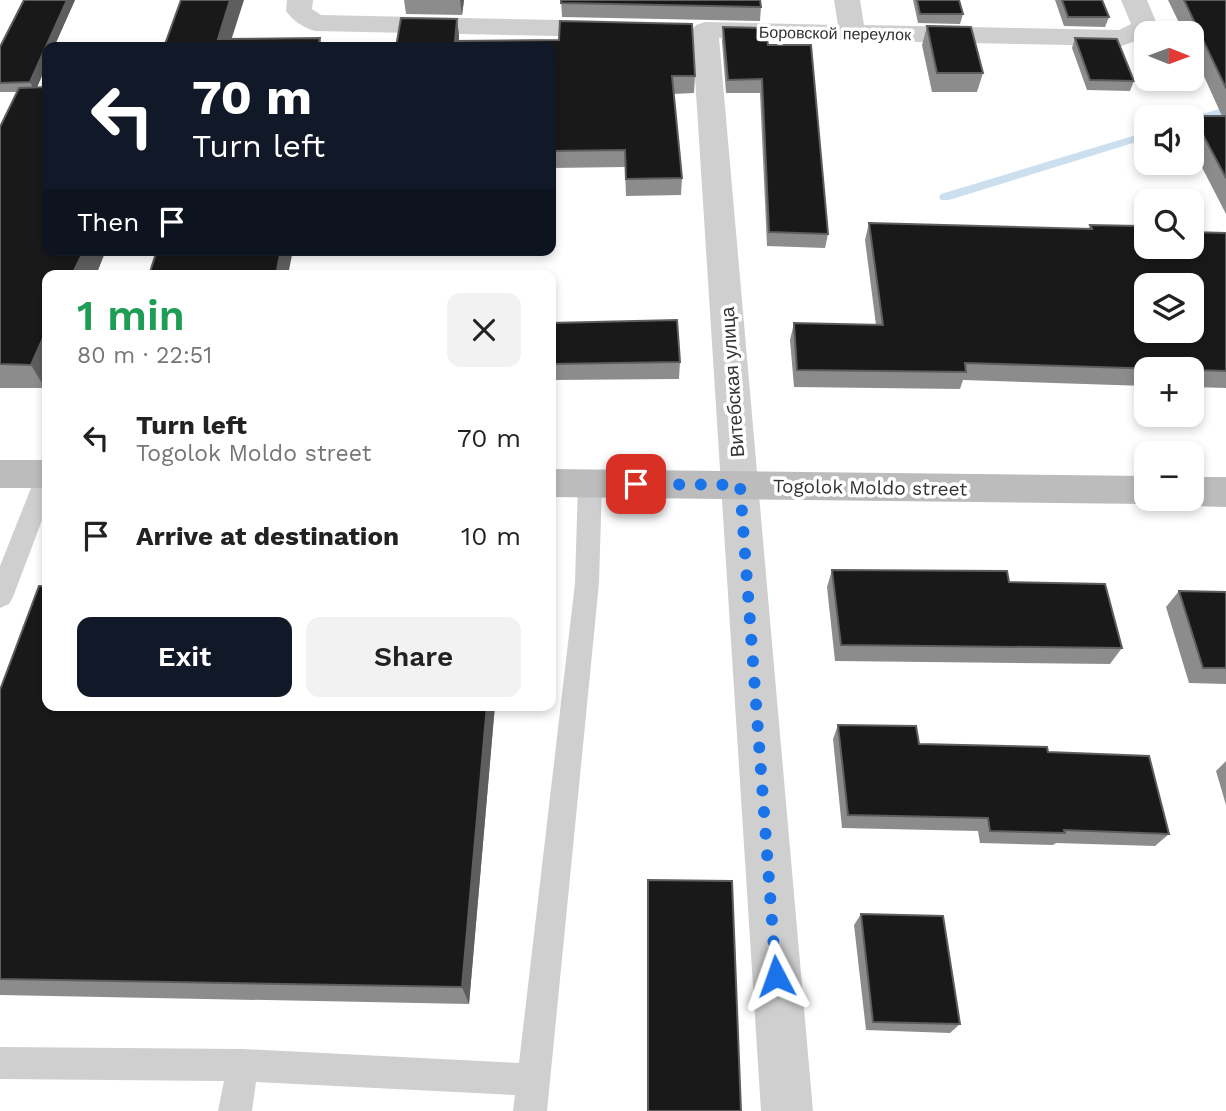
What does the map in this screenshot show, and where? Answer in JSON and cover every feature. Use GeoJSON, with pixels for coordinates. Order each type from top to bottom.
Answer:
{"type":"FeatureCollection","features":[{"type":"Feature","properties":{"kind":"main road"},"geometry":{"type":"LineString","coordinates":[[0,474],[42,476]]}},
{"type":"Feature","properties":{"kind":"main road","name":"Togolok Moldo street"},"geometry":{"type":"LineString","coordinates":[[556,482],[1134,490]]}},
{"type":"Feature","properties":{"kind":"main road"},"geometry":{"type":"LineString","coordinates":[[1204,491],[1226,492]]}},
{"type":"Feature","properties":{"kind":"street"},"geometry":{"type":"LineString","coordinates":[[300,0],[299,11],[315,23],[636,29]]}},
{"type":"Feature","properties":{"kind":"street"},"geometry":{"type":"LineString","coordinates":[[847,0],[852,33]]}},
{"type":"Feature","properties":{"kind":"street","name":"Боровской переулок"},"geometry":{"type":"LineString","coordinates":[[691,30],[1122,38],[1142,30],[1144,24],[1134,0]]}},
{"type":"Feature","properties":{"kind":"street","name":"Витебская улица"},"geometry":{"type":"LineString","coordinates":[[691,30],[740,485],[786,1111]]}},
{"type":"Feature","properties":{"kind":"lane"},"geometry":{"type":"LineString","coordinates":[[0,1063],[243,1065],[531,1096],[587,583],[590,483]]}},
{"type":"Feature","properties":{"kind":"lane"},"geometry":{"type":"LineString","coordinates":[[0,597],[42,489]]}},
{"type":"Feature","properties":{"kind":"lane"},"geometry":{"type":"LineString","coordinates":[[235,1111],[243,1065]]}},
{"type":"Feature","properties":{"kind":"building"},"geometry":{"type":"Polygon","coordinates":[[[24,0],[67,0],[48,42],[42,42],[42,55],[30,82],[0,83],[0,47],[24,0]]]}},
{"type":"Feature","properties":{"kind":"building"},"geometry":{"type":"Polygon","coordinates":[[[181,0],[230,0],[218,39],[320,38],[319,42],[166,42],[181,0]]]}},
{"type":"Feature","properties":{"kind":"building"},"geometry":{"type":"Polygon","coordinates":[[[561,0],[760,0],[761,7],[561,3],[561,0]]]}},
{"type":"Feature","properties":{"kind":"building"},"geometry":{"type":"Polygon","coordinates":[[[917,0],[959,0],[963,14],[920,14],[917,0]]]}},
{"type":"Feature","properties":{"kind":"building"},"geometry":{"type":"Polygon","coordinates":[[[1062,0],[1102,0],[1109,17],[1068,17],[1062,0]]]}},
{"type":"Feature","properties":{"kind":"building"},"geometry":{"type":"Polygon","coordinates":[[[1184,0],[1226,0],[1226,88],[1204,42],[1204,21],[1194,21],[1184,0]]]}},
{"type":"Feature","properties":{"kind":"building"},"geometry":{"type":"Polygon","coordinates":[[[401,18],[457,19],[455,41],[559,40],[560,21],[692,24],[695,76],[672,76],[682,178],[626,179],[625,150],[556,151],[556,42],[397,42],[401,18]]]}},
{"type":"Feature","properties":{"kind":"building"},"geometry":{"type":"Polygon","coordinates":[[[927,26],[971,27],[983,73],[937,73],[927,26]]]}},
{"type":"Feature","properties":{"kind":"building"},"geometry":{"type":"Polygon","coordinates":[[[723,27],[765,28],[768,45],[811,45],[828,234],[769,232],[762,79],[728,80],[723,27]]]}},
{"type":"Feature","properties":{"kind":"building"},"geometry":{"type":"Polygon","coordinates":[[[1075,38],[1117,39],[1134,81],[1090,80],[1075,38]]]}},
{"type":"Feature","properties":{"kind":"building"},"geometry":{"type":"Polygon","coordinates":[[[42,87],[42,256],[81,256],[74,270],[42,270],[42,340],[31,365],[0,364],[0,127],[19,88],[42,87]]]}},
{"type":"Feature","properties":{"kind":"building"},"geometry":{"type":"Polygon","coordinates":[[[1204,116],[1226,116],[1226,178],[1204,137],[1204,116]]]}},
{"type":"Feature","properties":{"kind":"building"},"geometry":{"type":"Polygon","coordinates":[[[869,223],[1092,229],[1090,225],[1134,226],[1134,259],[1204,259],[1204,232],[1226,233],[1226,371],[1204,370],[1204,357],[1134,357],[1134,368],[965,363],[966,372],[797,370],[794,323],[883,325],[869,223]]]}},
{"type":"Feature","properties":{"kind":"building"},"geometry":{"type":"Polygon","coordinates":[[[155,256],[280,256],[277,270],[151,270],[155,256]]]}},
{"type":"Feature","properties":{"kind":"building"},"geometry":{"type":"Polygon","coordinates":[[[677,320],[680,362],[556,364],[556,323],[677,320]]]}},
{"type":"Feature","properties":{"kind":"building"},"geometry":{"type":"Polygon","coordinates":[[[832,570],[1007,571],[1009,582],[1105,584],[1122,648],[841,645],[832,570]]]}},
{"type":"Feature","properties":{"kind":"building"},"geometry":{"type":"Polygon","coordinates":[[[39,586],[42,586],[42,711],[486,711],[462,987],[0,979],[0,690],[39,586]]]}},
{"type":"Feature","properties":{"kind":"building"},"geometry":{"type":"Polygon","coordinates":[[[1179,591],[1226,592],[1226,668],[1203,668],[1179,591]]]}},
{"type":"Feature","properties":{"kind":"building"},"geometry":{"type":"Polygon","coordinates":[[[838,725],[916,726],[919,744],[1047,747],[1048,752],[1149,756],[1169,834],[1064,830],[1065,833],[990,831],[988,818],[848,815],[838,725]]]}},
{"type":"Feature","properties":{"kind":"building"},"geometry":{"type":"Polygon","coordinates":[[[648,880],[732,881],[741,1111],[648,1111],[648,880]]]}},
{"type":"Feature","properties":{"kind":"building"},"geometry":{"type":"Polygon","coordinates":[[[861,914],[943,916],[960,1024],[873,1022],[861,914]]]}},
{"type":"Feature","properties":{"kind":"waterway"},"geometry":{"type":"LineString","coordinates":[[1204,117],[1226,110]]}},
{"type":"Feature","properties":{"kind":"waterway"},"geometry":{"type":"LineString","coordinates":[[945,197],[1134,139]]}},
{"type":"Feature","properties":{"kind":"route"},"geometry":{"type":"LineString","coordinates":[[636,484],[740,485],[776,976]]}}]}
